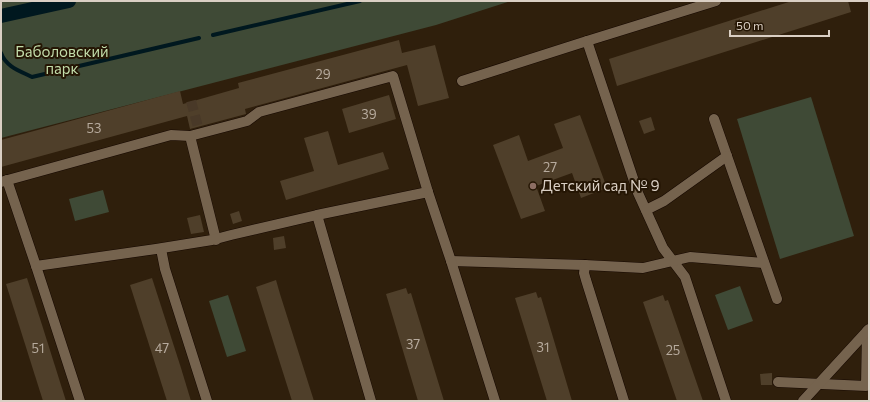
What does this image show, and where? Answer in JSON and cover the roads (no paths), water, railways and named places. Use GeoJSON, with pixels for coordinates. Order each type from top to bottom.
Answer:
{"type":"FeatureCollection","features":[{"type":"Feature","properties":{"kind":"lane"},"geometry":{"type":"LineString","coordinates":[[462,81],[716,1]]}},
{"type":"Feature","properties":{"kind":"lane"},"geometry":{"type":"LineString","coordinates":[[587,41],[638,193],[663,248],[685,277],[726,401]]}},
{"type":"Feature","properties":{"kind":"lane"},"geometry":{"type":"LineString","coordinates":[[80,401],[36,266],[4,181],[171,135],[190,136],[199,130],[247,121],[259,112],[393,76],[428,192],[495,401]]}},
{"type":"Feature","properties":{"kind":"lane"},"geometry":{"type":"LineString","coordinates":[[714,119],[777,299]]}},
{"type":"Feature","properties":{"kind":"lane"},"geometry":{"type":"LineString","coordinates":[[190,136],[216,240]]}},
{"type":"Feature","properties":{"kind":"lane"},"geometry":{"type":"LineString","coordinates":[[646,210],[664,201],[727,156]]}},
{"type":"Feature","properties":{"kind":"lane"},"geometry":{"type":"LineString","coordinates":[[36,266],[216,240],[238,233],[317,215],[428,192]]}},
{"type":"Feature","properties":{"kind":"lane"},"geometry":{"type":"LineString","coordinates":[[317,215],[371,401]]}},
{"type":"Feature","properties":{"kind":"lane"},"geometry":{"type":"LineString","coordinates":[[161,249],[165,268],[207,401]]}},
{"type":"Feature","properties":{"kind":"lane"},"geometry":{"type":"LineString","coordinates":[[451,261],[643,268],[690,258],[764,262]]}},
{"type":"Feature","properties":{"kind":"lane"},"geometry":{"type":"LineString","coordinates":[[585,265],[584,273],[586,280],[624,401]]}},
{"type":"Feature","properties":{"kind":"lane"},"geometry":{"type":"LineString","coordinates":[[803,401],[868,330]]}},
{"type":"Feature","properties":{"kind":"lane"},"geometry":{"type":"LineString","coordinates":[[778,382],[866,386],[868,330]]}},
{"type":"Feature","properties":{"kind":"waterway"},"geometry":{"type":"LineString","coordinates":[[1,16],[69,1]]}},
{"type":"Feature","properties":{"kind":"waterway"},"geometry":{"type":"LineString","coordinates":[[213,35],[360,1]]}},
{"type":"Feature","properties":{"kind":"waterway"},"geometry":{"type":"LineString","coordinates":[[1,53],[6,62],[32,77],[199,38]]}},
{"type":"Feature","properties":{"kind":"tunnel"},"geometry":{"type":"LineString","coordinates":[[191,101],[198,127]]}},
{"type":"Feature","properties":{"kind":"place","name":"Детский сад № 9"},"geometry":{"type":"Point","coordinates":[533,186]}},
{"type":"Feature","properties":{"kind":"park label","name":"Баболовский парк"},"geometry":{"type":"Point","coordinates":[62,60]}}]}
